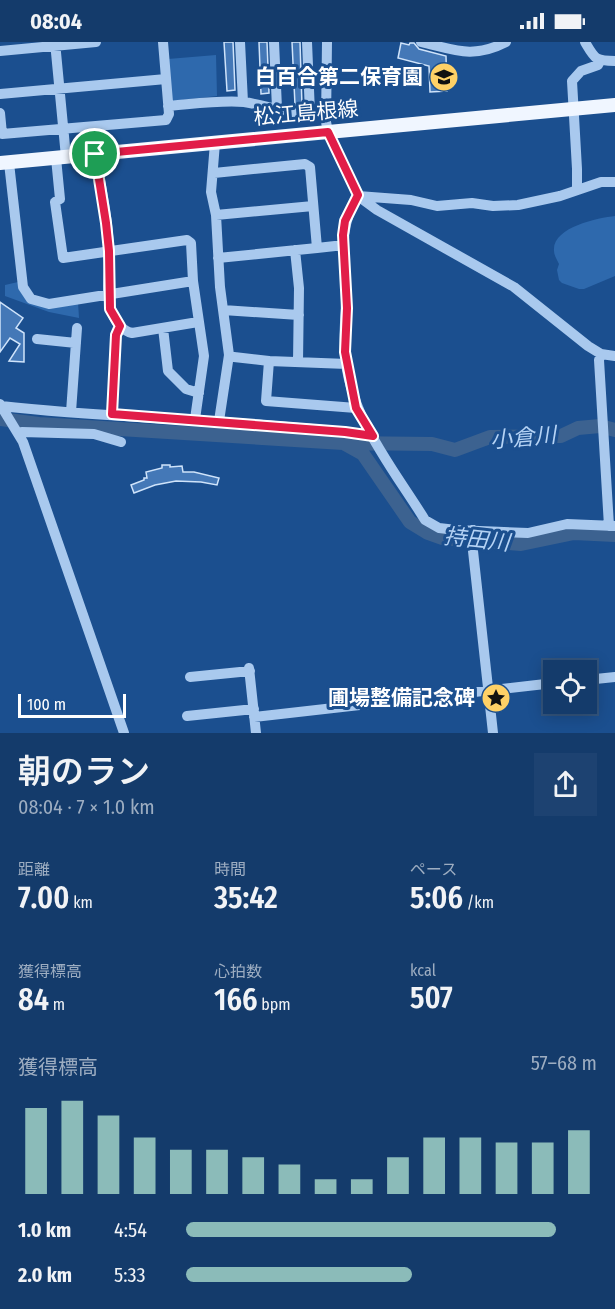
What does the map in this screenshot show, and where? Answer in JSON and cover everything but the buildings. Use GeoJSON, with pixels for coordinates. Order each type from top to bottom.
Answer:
{"type":"FeatureCollection","features":[{"type":"Feature","properties":{"kind":"main road","name":"松江島根線"},"geometry":{"type":"LineString","coordinates":[[4,163],[615,105]]}},
{"type":"Feature","properties":{"kind":"street"},"geometry":{"type":"LineString","coordinates":[[0,51],[55,44],[96,42]]}},
{"type":"Feature","properties":{"kind":"street"},"geometry":{"type":"LineString","coordinates":[[0,113],[2,134],[166,120],[169,114],[163,42]]}},
{"type":"Feature","properties":{"kind":"street"},"geometry":{"type":"LineString","coordinates":[[240,42],[243,102]]}},
{"type":"Feature","properties":{"kind":"street"},"geometry":{"type":"LineString","coordinates":[[274,42],[277,108]]}},
{"type":"Feature","properties":{"kind":"street"},"geometry":{"type":"LineString","coordinates":[[168,106],[221,101],[243,102],[296,114],[310,113],[307,42]]}},
{"type":"Feature","properties":{"kind":"street"},"geometry":{"type":"LineString","coordinates":[[327,42],[326,122],[328,132],[358,195],[377,210],[514,287],[588,346],[601,354],[615,356]]}},
{"type":"Feature","properties":{"kind":"street"},"geometry":{"type":"LineString","coordinates":[[421,42],[463,52],[485,52],[506,42]]}},
{"type":"Feature","properties":{"kind":"street"},"geometry":{"type":"LineString","coordinates":[[585,42],[594,57],[600,61],[615,61]]}},
{"type":"Feature","properties":{"kind":"street"},"geometry":{"type":"LineString","coordinates":[[55,44],[63,129],[60,199],[55,202],[63,258],[187,240],[191,243],[193,281],[204,356],[195,419]]}},
{"type":"Feature","properties":{"kind":"street"},"geometry":{"type":"LineString","coordinates":[[577,190],[578,169],[571,85],[573,77],[581,71],[598,65],[600,61]]}},
{"type":"Feature","properties":{"kind":"street"},"geometry":{"type":"LineString","coordinates":[[0,94],[166,79]]}},
{"type":"Feature","properties":{"kind":"street"},"geometry":{"type":"LineString","coordinates":[[215,143],[211,192],[216,215],[218,258],[229,355],[219,421]]}},
{"type":"Feature","properties":{"kind":"street"},"geometry":{"type":"LineString","coordinates":[[95,154],[109,251],[110,309],[120,326],[126,332],[132,333],[198,322]]}},
{"type":"Feature","properties":{"kind":"street"},"geometry":{"type":"LineString","coordinates":[[4,163],[23,287],[31,298],[49,303],[193,281]]}},
{"type":"Feature","properties":{"kind":"street"},"geometry":{"type":"LineString","coordinates":[[214,173],[304,164],[310,167],[317,248]]}},
{"type":"Feature","properties":{"kind":"street"},"geometry":{"type":"LineString","coordinates":[[358,195],[411,200],[437,206],[472,203],[518,206],[542,201],[601,182],[615,182]]}},
{"type":"Feature","properties":{"kind":"street"},"geometry":{"type":"LineString","coordinates":[[358,195],[345,221],[344,245],[347,308],[345,352],[356,408],[425,520],[439,528],[473,532],[528,533],[567,524],[612,526],[603,429],[599,360],[601,354]]}},
{"type":"Feature","properties":{"kind":"street"},"geometry":{"type":"LineString","coordinates":[[216,215],[313,206]]}},
{"type":"Feature","properties":{"kind":"street"},"geometry":{"type":"LineString","coordinates":[[218,258],[344,245]]}},
{"type":"Feature","properties":{"kind":"street"},"geometry":{"type":"LineString","coordinates":[[295,250],[299,288],[298,362]]}},
{"type":"Feature","properties":{"kind":"street"},"geometry":{"type":"LineString","coordinates":[[223,310],[299,315]]}},
{"type":"Feature","properties":{"kind":"street"},"geometry":{"type":"LineString","coordinates":[[112,414],[116,335],[120,326]]}},
{"type":"Feature","properties":{"kind":"street"},"geometry":{"type":"LineString","coordinates":[[71,412],[77,328]]}},
{"type":"Feature","properties":{"kind":"street"},"geometry":{"type":"LineString","coordinates":[[163,328],[168,371],[186,389],[199,393]]}},
{"type":"Feature","properties":{"kind":"street"},"geometry":{"type":"LineString","coordinates":[[37,339],[76,343]]}},
{"type":"Feature","properties":{"kind":"street"},"geometry":{"type":"LineString","coordinates":[[229,355],[269,361],[347,364]]}},
{"type":"Feature","properties":{"kind":"street"},"geometry":{"type":"LineString","coordinates":[[269,361],[267,401],[356,408]]}},
{"type":"Feature","properties":{"kind":"street"},"geometry":{"type":"LineString","coordinates":[[2,407],[195,419],[345,432],[376,441]]}},
{"type":"Feature","properties":{"kind":"street"},"geometry":{"type":"LineString","coordinates":[[2,407],[20,431],[124,733]]}},
{"type":"Feature","properties":{"kind":"street"},"geometry":{"type":"LineString","coordinates":[[20,431],[94,434],[121,442]]}},
{"type":"Feature","properties":{"kind":"street"},"geometry":{"type":"LineString","coordinates":[[473,532],[493,733]]}},
{"type":"Feature","properties":{"kind":"street"},"geometry":{"type":"LineString","coordinates":[[190,677],[249,669],[256,733]]}},
{"type":"Feature","properties":{"kind":"street"},"geometry":{"type":"LineString","coordinates":[[597,679],[615,677]]}},
{"type":"Feature","properties":{"kind":"street"},"geometry":{"type":"LineString","coordinates":[[188,716],[254,713],[543,685]]}},
{"type":"Feature","properties":{"kind":"shaded area"},"geometry":{"type":"Polygon","coordinates":[[[216,55],[217,96],[172,101],[168,59],[216,55]]]}},
{"type":"Feature","properties":{"kind":"shaded area"},"geometry":{"type":"Polygon","coordinates":[[[615,216],[615,276],[584,289],[562,283],[559,280],[557,270],[559,264],[554,251],[555,243],[560,236],[577,225],[615,216]]]}},
{"type":"Feature","properties":{"kind":"shaded area"},"geometry":{"type":"Polygon","coordinates":[[[18,282],[27,299],[78,302],[79,318],[49,312],[5,296],[5,285],[18,282]]]}},
{"type":"Feature","properties":{"kind":"waterway","name":"小倉川"},"geometry":{"type":"LineString","coordinates":[[0,419],[39,424],[343,443],[432,444],[455,450],[490,437],[561,436],[578,428],[600,426],[615,430]]}},
{"type":"Feature","properties":{"kind":"waterway","name":"持田川"},"geometry":{"type":"LineString","coordinates":[[345,444],[363,454],[410,522],[442,538],[521,544],[574,533],[615,535]]}},
{"type":"Feature","properties":{"kind":"place","name":"白百合第二保育園"},"geometry":{"type":"Point","coordinates":[444,77]}},
{"type":"Feature","properties":{"kind":"place","name":"圃場整備記念碑"},"geometry":{"type":"Point","coordinates":[496,698]}},
{"type":"Feature","properties":{"kind":"route"},"geometry":{"type":"LineString","coordinates":[[328,132],[358,195],[345,221],[343,235],[347,308],[345,352],[356,408],[373,436],[195,419],[112,414],[116,335],[120,326],[110,309],[109,251],[95,154],[328,132]]}}]}
